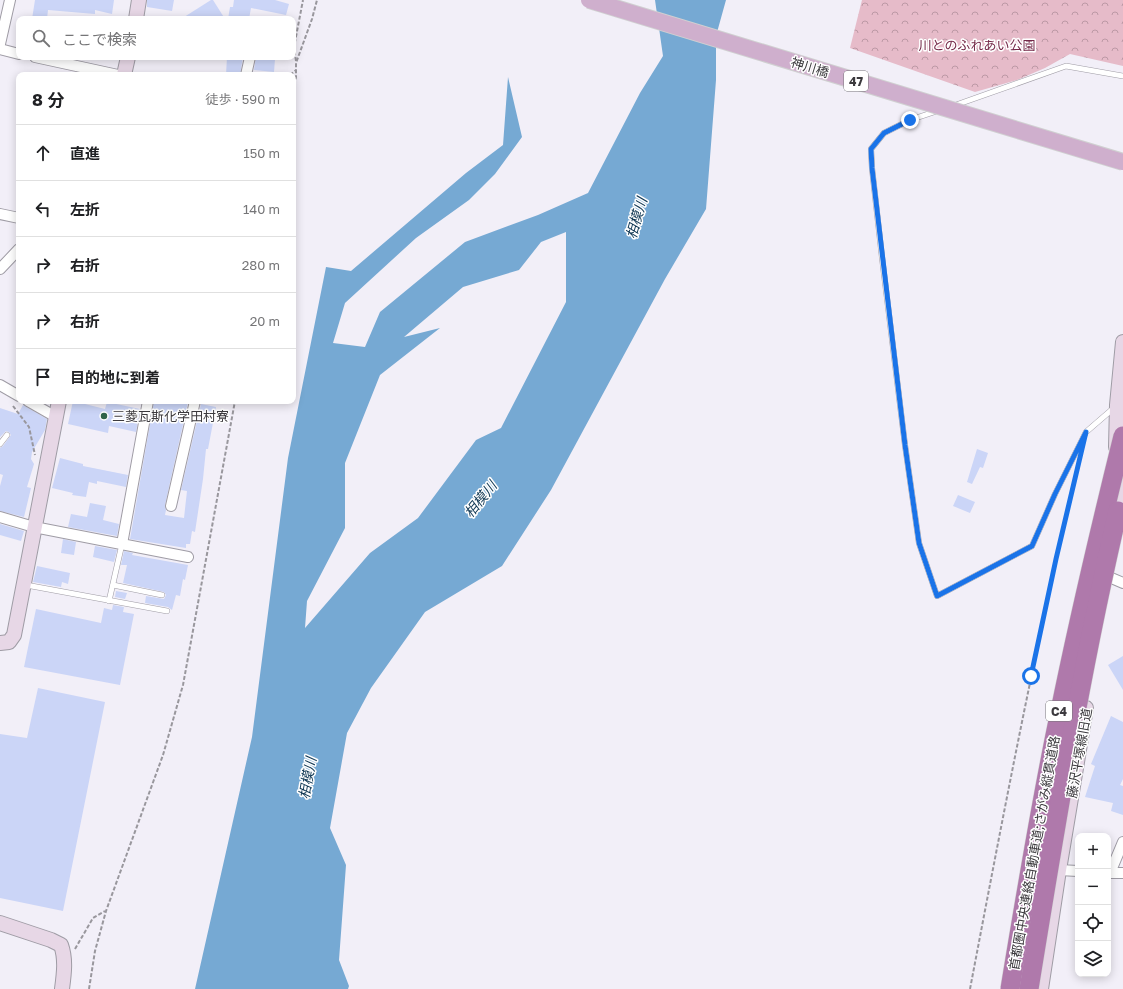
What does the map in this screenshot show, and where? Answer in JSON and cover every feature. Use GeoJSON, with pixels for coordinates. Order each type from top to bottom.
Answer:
{"type":"FeatureCollection","features":[{"type":"Feature","properties":{"kind":"highway","name":"首都圏中央連絡自動車道;さがみ縦貫道路"},"geometry":{"type":"LineString","coordinates":[[1010,989],[1058,717],[1088,580],[1123,436]]}},
{"type":"Feature","properties":{"kind":"highway","name":"首都圏中央連絡自動車道;さがみ縦貫道路"},"geometry":{"type":"LineString","coordinates":[[1029,989],[1074,721],[1102,583],[1123,500]]}},
{"type":"Feature","properties":{"kind":"main road","name":"神川橋"},"geometry":{"type":"LineString","coordinates":[[589,0],[1123,162]]}},
{"type":"Feature","properties":{"kind":"street"},"geometry":{"type":"LineString","coordinates":[[0,44],[10,0]]}},
{"type":"Feature","properties":{"kind":"street"},"geometry":{"type":"LineString","coordinates":[[136,16],[139,0]]}},
{"type":"Feature","properties":{"kind":"street"},"geometry":{"type":"LineString","coordinates":[[0,49],[16,53]]}},
{"type":"Feature","properties":{"kind":"street"},"geometry":{"type":"LineString","coordinates":[[49,60],[104,72]]}},
{"type":"Feature","properties":{"kind":"street"},"geometry":{"type":"LineString","coordinates":[[125,72],[127,60]]}},
{"type":"Feature","properties":{"kind":"street"},"geometry":{"type":"LineString","coordinates":[[247,72],[249,60]]}},
{"type":"Feature","properties":{"kind":"street"},"geometry":{"type":"LineString","coordinates":[[0,214],[16,217]]}},
{"type":"Feature","properties":{"kind":"street"},"geometry":{"type":"LineString","coordinates":[[0,269],[16,252]]}},
{"type":"Feature","properties":{"kind":"street"},"geometry":{"type":"LineString","coordinates":[[1123,342],[1117,405],[1116,447],[1123,500]]}},
{"type":"Feature","properties":{"kind":"street"},"geometry":{"type":"LineString","coordinates":[[0,385],[16,394]]}},
{"type":"Feature","properties":{"kind":"street"},"geometry":{"type":"LineString","coordinates":[[34,404],[56,416]]}},
{"type":"Feature","properties":{"kind":"street"},"geometry":{"type":"LineString","coordinates":[[0,643],[9,642],[14,635],[58,404]]}},
{"type":"Feature","properties":{"kind":"street"},"geometry":{"type":"LineString","coordinates":[[122,544],[147,404]]}},
{"type":"Feature","properties":{"kind":"street"},"geometry":{"type":"LineString","coordinates":[[171,506],[194,404]]}},
{"type":"Feature","properties":{"kind":"street"},"geometry":{"type":"LineString","coordinates":[[0,517],[34,527],[188,557]]}},
{"type":"Feature","properties":{"kind":"street","name":"藤沢平塚線旧道"},"geometry":{"type":"LineString","coordinates":[[1041,989],[1059,870],[1109,577],[1123,519]]}},
{"type":"Feature","properties":{"kind":"street"},"geometry":{"type":"LineString","coordinates":[[1109,577],[1123,583]]}},
{"type":"Feature","properties":{"kind":"street"},"geometry":{"type":"LineString","coordinates":[[1111,869],[1123,842]]}},
{"type":"Feature","properties":{"kind":"street"},"geometry":{"type":"LineString","coordinates":[[1059,870],[1075,871]]}},
{"type":"Feature","properties":{"kind":"street"},"geometry":{"type":"LineString","coordinates":[[1111,873],[1123,874]]}},
{"type":"Feature","properties":{"kind":"street"},"geometry":{"type":"LineString","coordinates":[[0,923],[51,940],[61,945],[64,953],[65,965],[62,989]]}},
{"type":"Feature","properties":{"kind":"lane"},"geometry":{"type":"LineString","coordinates":[[1117,405],[1086,432],[1055,494],[1032,546],[937,596],[919,543],[905,445],[882,257],[871,149],[884,133],[910,120],[1066,66],[1123,76]]}},
{"type":"Feature","properties":{"kind":"lane"},"geometry":{"type":"LineString","coordinates":[[0,444],[7,435]]}},
{"type":"Feature","properties":{"kind":"lane"},"geometry":{"type":"LineString","coordinates":[[109,601],[122,544]]}},
{"type":"Feature","properties":{"kind":"lane"},"geometry":{"type":"LineString","coordinates":[[23,584],[167,611]]}},
{"type":"Feature","properties":{"kind":"lane"},"geometry":{"type":"LineString","coordinates":[[113,586],[162,595]]}},
{"type":"Feature","properties":{"kind":"path"},"geometry":{"type":"LineString","coordinates":[[296,37],[303,0]]}},
{"type":"Feature","properties":{"kind":"path"},"geometry":{"type":"LineString","coordinates":[[296,63],[312,19],[317,0]]}},
{"type":"Feature","properties":{"kind":"path"},"geometry":{"type":"LineString","coordinates":[[294,72],[296,70],[296,60]]}},
{"type":"Feature","properties":{"kind":"path"},"geometry":{"type":"LineString","coordinates":[[12,404],[29,428],[35,456]]}},
{"type":"Feature","properties":{"kind":"path"},"geometry":{"type":"LineString","coordinates":[[89,989],[95,951],[106,911],[163,755],[183,686],[234,404]]}},
{"type":"Feature","properties":{"kind":"path"},"geometry":{"type":"LineString","coordinates":[[970,989],[1031,676],[1077,470]]}},
{"type":"Feature","properties":{"kind":"path"},"geometry":{"type":"LineString","coordinates":[[65,965],[93,918],[106,911]]}},
{"type":"Feature","properties":{"kind":"green space","name":"川とのふれあい公園"},"geometry":{"type":"Polygon","coordinates":[[[862,0],[1123,0],[1123,66],[1070,54],[1045,68],[1017,80],[975,92],[850,48],[862,0]]]}},
{"type":"Feature","properties":{"kind":"water","name":"相模川"},"geometry":{"type":"Polygon","coordinates":[[[655,0],[726,0],[716,36],[716,80],[706,209],[665,279],[551,490],[502,566],[425,612],[371,688],[347,733],[330,828],[346,865],[339,960],[349,986],[348,989],[195,989],[252,737],[288,458],[326,267],[351,271],[466,173],[503,145],[508,77],[522,137],[495,174],[469,200],[416,238],[345,303],[333,343],[365,347],[380,312],[465,242],[538,215],[588,193],[640,93],[663,56],[655,0]],[[566,232],[541,242],[519,270],[463,287],[404,337],[440,328],[380,375],[345,463],[345,528],[307,601],[305,628],[370,553],[418,518],[476,440],[501,428],[566,302],[566,232]]]}},
{"type":"Feature","properties":{"kind":"building"},"geometry":{"type":"Polygon","coordinates":[[[35,0],[114,0],[112,14],[95,10],[95,14],[48,10],[47,16],[32,16],[35,0]]]}},
{"type":"Feature","properties":{"kind":"building"},"geometry":{"type":"Polygon","coordinates":[[[147,0],[174,0],[172,11],[147,7],[147,0]]]}},
{"type":"Feature","properties":{"kind":"building"},"geometry":{"type":"Polygon","coordinates":[[[213,0],[223,16],[186,16],[213,0]]]}},
{"type":"Feature","properties":{"kind":"building"},"geometry":{"type":"Polygon","coordinates":[[[234,0],[275,0],[289,4],[286,15],[251,8],[250,16],[228,16],[230,7],[233,7],[234,0]]]}},
{"type":"Feature","properties":{"kind":"building"},"geometry":{"type":"Polygon","coordinates":[[[227,60],[242,60],[240,72],[226,72],[227,60]]]}},
{"type":"Feature","properties":{"kind":"building"},"geometry":{"type":"Polygon","coordinates":[[[256,60],[275,60],[274,72],[254,70],[256,60]]]}},
{"type":"Feature","properties":{"kind":"building","name":"三菱瓦斯化学田村寮"},"geometry":{"type":"Polygon","coordinates":[[[72,404],[85,404],[105,409],[106,404],[116,404],[140,409],[136,432],[109,426],[108,433],[68,424],[72,404]]]}},
{"type":"Feature","properties":{"kind":"building"},"geometry":{"type":"Polygon","coordinates":[[[153,404],[188,404],[165,505],[165,515],[184,518],[187,491],[181,490],[201,404],[216,407],[208,449],[206,449],[195,532],[192,531],[190,544],[186,544],[186,548],[130,539],[153,404]]]}},
{"type":"Feature","properties":{"kind":"building"},"geometry":{"type":"Polygon","coordinates":[[[23,405],[47,419],[45,430],[32,452],[31,459],[34,464],[27,487],[31,488],[24,517],[0,511],[0,486],[3,475],[0,474],[0,448],[11,435],[6,431],[0,437],[0,408],[18,414],[23,405]]]}},
{"type":"Feature","properties":{"kind":"building"},"geometry":{"type":"Polygon","coordinates":[[[977,449],[988,453],[983,468],[980,467],[972,484],[967,482],[977,449]]]}},
{"type":"Feature","properties":{"kind":"building"},"geometry":{"type":"Polygon","coordinates":[[[60,458],[83,464],[83,466],[128,475],[126,487],[97,481],[97,484],[89,482],[86,497],[72,495],[73,493],[52,488],[60,458]]]}},
{"type":"Feature","properties":{"kind":"building"},"geometry":{"type":"Polygon","coordinates":[[[958,495],[975,502],[970,513],[953,506],[958,495]]]}},
{"type":"Feature","properties":{"kind":"building"},"geometry":{"type":"Polygon","coordinates":[[[90,503],[106,506],[103,520],[119,524],[117,536],[68,527],[71,514],[87,517],[90,503]]]}},
{"type":"Feature","properties":{"kind":"building"},"geometry":{"type":"Polygon","coordinates":[[[0,524],[24,531],[21,541],[0,535],[0,524]]]}},
{"type":"Feature","properties":{"kind":"building"},"geometry":{"type":"Polygon","coordinates":[[[63,539],[76,542],[74,555],[61,553],[63,539]]]}},
{"type":"Feature","properties":{"kind":"building"},"geometry":{"type":"Polygon","coordinates":[[[95,546],[117,550],[114,562],[93,557],[95,546]]]}},
{"type":"Feature","properties":{"kind":"building"},"geometry":{"type":"Polygon","coordinates":[[[124,551],[133,553],[132,555],[188,565],[185,580],[183,579],[180,596],[176,595],[172,610],[168,607],[145,603],[146,596],[164,599],[166,595],[164,592],[123,583],[127,565],[121,565],[124,551]]]}},
{"type":"Feature","properties":{"kind":"building"},"geometry":{"type":"Polygon","coordinates":[[[37,566],[70,573],[68,584],[62,582],[61,587],[33,582],[37,566]]]}},
{"type":"Feature","properties":{"kind":"building"},"geometry":{"type":"Polygon","coordinates":[[[116,591],[127,593],[125,599],[115,597],[116,591]]]}},
{"type":"Feature","properties":{"kind":"building"},"geometry":{"type":"Polygon","coordinates":[[[113,605],[124,607],[123,612],[134,614],[120,685],[24,667],[36,609],[101,623],[104,608],[112,610],[113,605]]]}},
{"type":"Feature","properties":{"kind":"building"},"geometry":{"type":"Polygon","coordinates":[[[1123,656],[1123,690],[1108,665],[1123,656]]]}},
{"type":"Feature","properties":{"kind":"building"},"geometry":{"type":"Polygon","coordinates":[[[38,688],[105,702],[63,911],[0,898],[0,734],[27,738],[38,688]]]}},
{"type":"Feature","properties":{"kind":"building"},"geometry":{"type":"Polygon","coordinates":[[[1111,716],[1123,722],[1123,779],[1120,785],[1123,786],[1123,815],[1111,811],[1113,803],[1085,797],[1095,766],[1091,764],[1111,716]]]}},
{"type":"Feature","properties":{"kind":"place","name":"三菱瓦斯化学田村寮"},"geometry":{"type":"Point","coordinates":[104,416]}},
{"type":"Feature","properties":{"kind":"route"},"geometry":{"type":"LineString","coordinates":[[910,120],[884,133],[871,149],[872,168],[905,445],[919,543],[937,596],[1032,546],[1055,494],[1086,432],[1056,559],[1031,676]]}}]}
